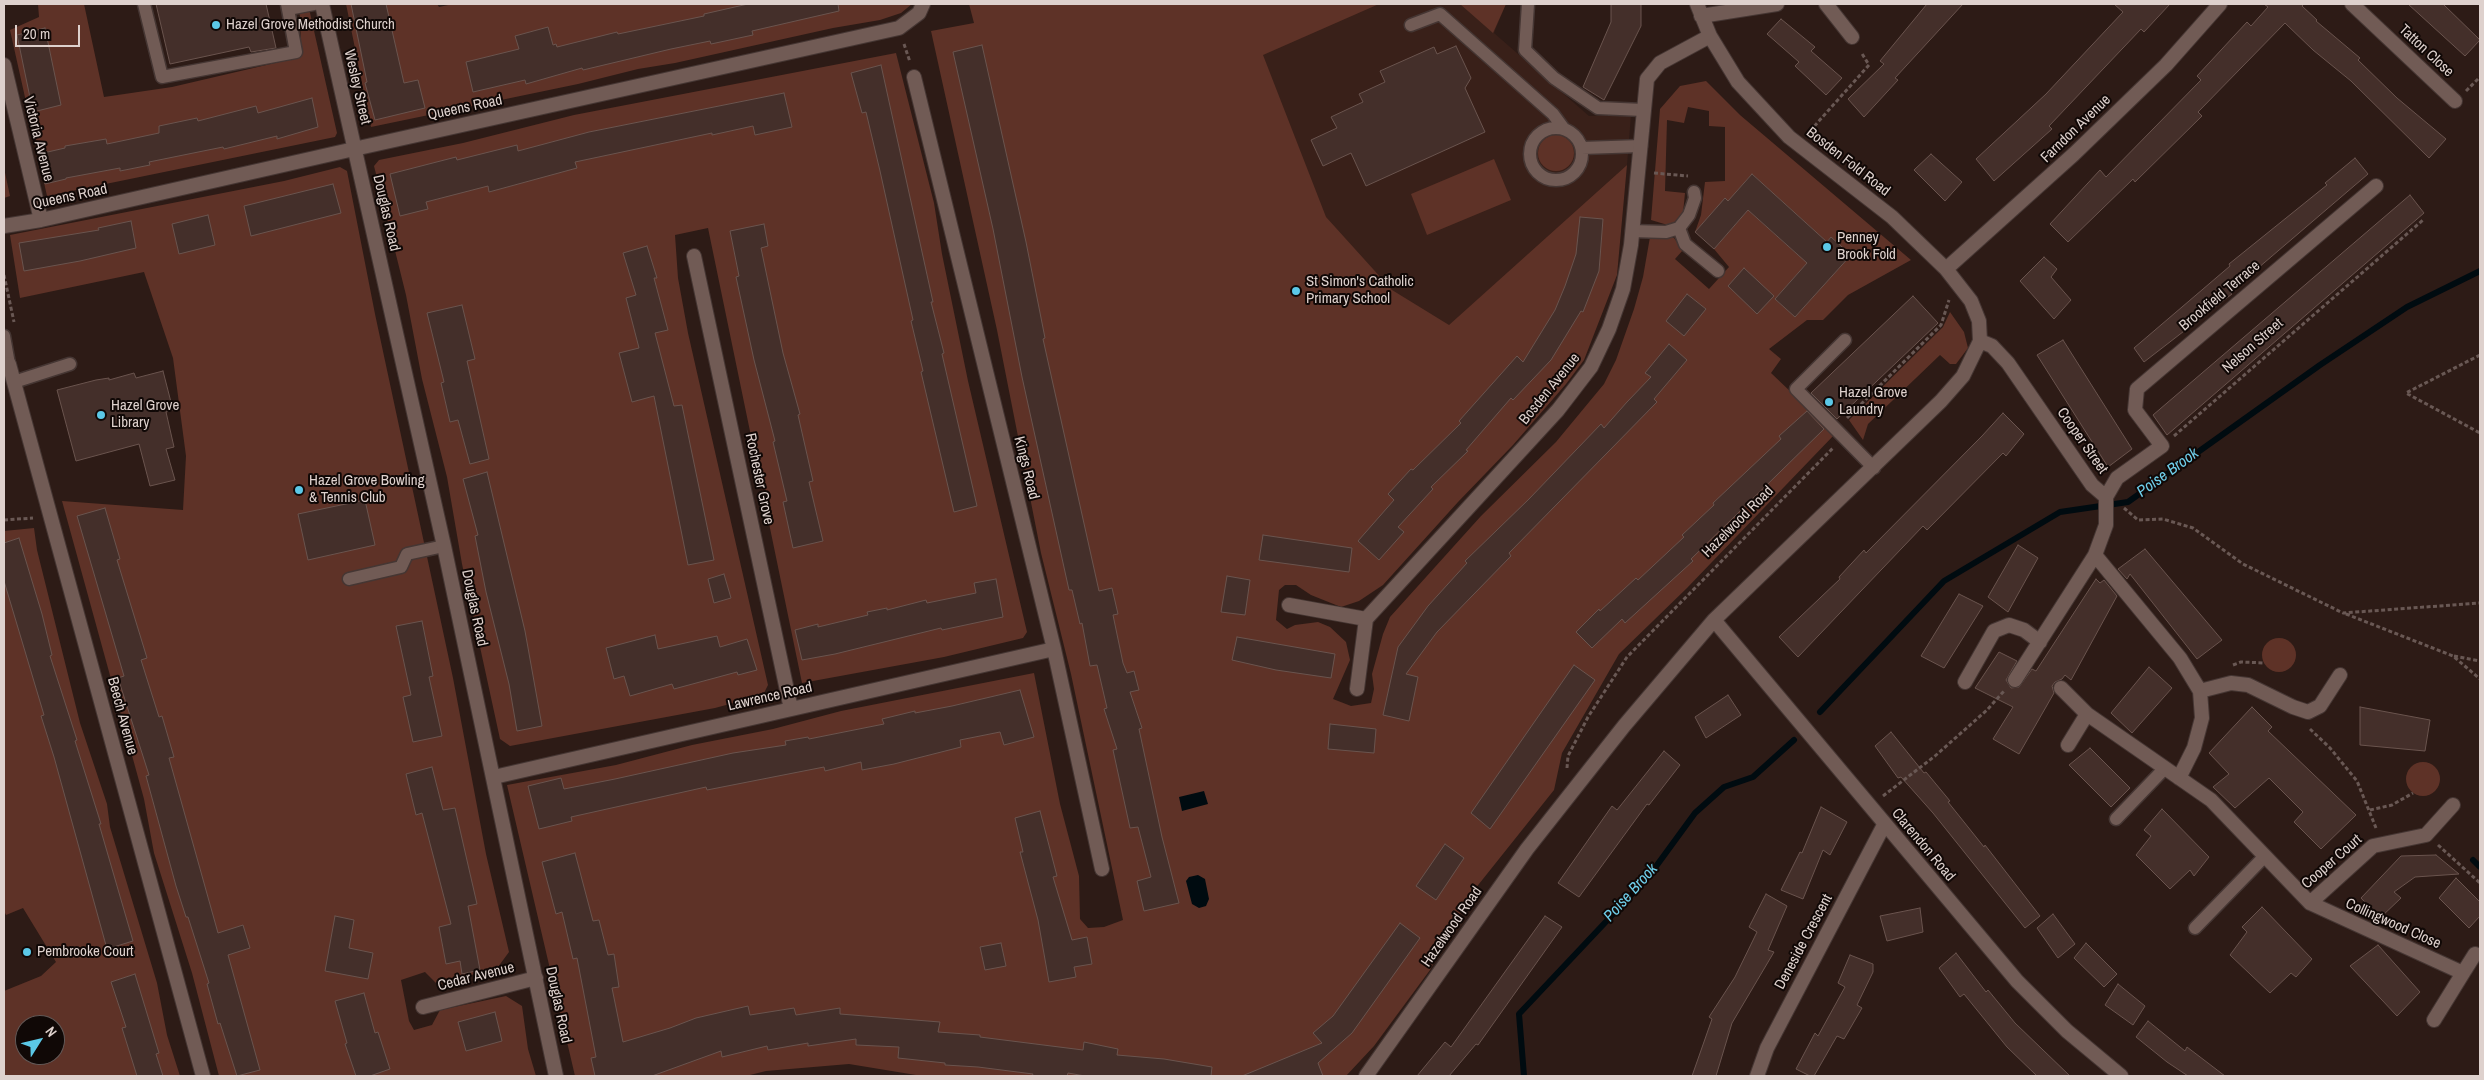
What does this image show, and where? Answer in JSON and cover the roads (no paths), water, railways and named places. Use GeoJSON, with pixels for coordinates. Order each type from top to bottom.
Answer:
{"type":"FeatureCollection","features":[{"type":"Feature","properties":{"kind":"street","name":"Wesley Street"},"geometry":{"type":"LineString","coordinates":[[322,4],[354,149]]}},
{"type":"Feature","properties":{"kind":"street","name":"Queens Road"},"geometry":{"type":"LineString","coordinates":[[4,226],[42,220],[899,28],[920,13],[923,4]]}},
{"type":"Feature","properties":{"kind":"street"},"geometry":{"type":"LineString","coordinates":[[1699,10],[1778,4]]}},
{"type":"Feature","properties":{"kind":"street"},"geometry":{"type":"LineString","coordinates":[[1826,4],[1852,37]]}},
{"type":"Feature","properties":{"kind":"street","name":"Farndon Avenue"},"geometry":{"type":"LineString","coordinates":[[1946,268],[2038,187],[2138,92],[2166,65],[2220,4]]}},
{"type":"Feature","properties":{"kind":"street","name":"Tatton Close"},"geometry":{"type":"LineString","coordinates":[[2352,4],[2455,101]]}},
{"type":"Feature","properties":{"kind":"street","name":"Bosden Fold Road"},"geometry":{"type":"LineString","coordinates":[[1699,10],[1710,36],[1738,82],[1798,144],[1892,217],[1946,268],[1970,302],[1979,321],[1980,341]]}},
{"type":"Feature","properties":{"kind":"street","name":"Bosden Avenue"},"geometry":{"type":"LineString","coordinates":[[1366,619],[1558,410],[1591,367],[1609,328],[1622,288],[1632,231],[1639,172],[1643,110],[1648,79],[1660,63],[1710,36]]}},
{"type":"Feature","properties":{"kind":"street","name":"Victoria Avenue"},"geometry":{"type":"LineString","coordinates":[[4,65],[42,220]]}},
{"type":"Feature","properties":{"kind":"street","name":"Kings Road"},"geometry":{"type":"LineString","coordinates":[[914,77],[1054,649],[1102,869]]}},
{"type":"Feature","properties":{"kind":"street","name":"Douglas Road"},"geometry":{"type":"LineString","coordinates":[[354,149],[444,546],[556,1076]]}},
{"type":"Feature","properties":{"kind":"street","name":"Brookfield Terrace"},"geometry":{"type":"LineString","coordinates":[[2106,497],[2117,478],[2162,446],[2135,410],[2137,389],[2376,186]]}},
{"type":"Feature","properties":{"kind":"street","name":"Rochester Grove"},"geometry":{"type":"LineString","coordinates":[[694,256],[792,709]]}},
{"type":"Feature","properties":{"kind":"street","name":"Hazelwood Road"},"geometry":{"type":"LineString","coordinates":[[1366,1076],[1527,849],[1624,726],[1714,620],[1874,468],[1941,401],[1963,376],[1980,341]]}},
{"type":"Feature","properties":{"kind":"street","name":"Cooper Street"},"geometry":{"type":"LineString","coordinates":[[1980,341],[1992,346],[2008,363],[2092,485],[2106,497],[2106,520],[2095,555],[2015,680]]}},
{"type":"Feature","properties":{"kind":"street","name":"Beech Avenue"},"geometry":{"type":"LineString","coordinates":[[9,364],[203,1076]]}},
{"type":"Feature","properties":{"kind":"street"},"geometry":{"type":"LineString","coordinates":[[2095,555],[2180,658],[2200,691],[2202,718],[2194,748],[2179,778]]}},
{"type":"Feature","properties":{"kind":"street"},"geometry":{"type":"LineString","coordinates":[[1289,606],[1366,619],[1357,689]]}},
{"type":"Feature","properties":{"kind":"street","name":"Clarendon Road"},"geometry":{"type":"LineString","coordinates":[[1714,620],[1884,825],[2018,982],[2066,1031],[2121,1076]]}},
{"type":"Feature","properties":{"kind":"street"},"geometry":{"type":"LineString","coordinates":[[1965,682],[1994,631],[2009,625],[2024,630],[2040,642]]}},
{"type":"Feature","properties":{"kind":"street","name":"Lawrence Road"},"geometry":{"type":"LineString","coordinates":[[494,777],[1054,649]]}},
{"type":"Feature","properties":{"kind":"street"},"geometry":{"type":"LineString","coordinates":[[2200,691],[2231,683],[2248,685],[2293,707],[2308,712],[2320,706],[2340,675]]}},
{"type":"Feature","properties":{"kind":"street","name":"Cooper Court"},"geometry":{"type":"LineString","coordinates":[[2061,688],[2088,714],[2211,800],[2310,904],[2372,846],[2426,835],[2453,805]]}},
{"type":"Feature","properties":{"kind":"street"},"geometry":{"type":"LineString","coordinates":[[2068,746],[2088,714]]}},
{"type":"Feature","properties":{"kind":"street","name":"Deneside Crescent"},"geometry":{"type":"LineString","coordinates":[[1757,1076],[1767,1048],[1884,825]]}},
{"type":"Feature","properties":{"kind":"street","name":"Collingwood Close"},"geometry":{"type":"LineString","coordinates":[[2310,904],[2463,973]]}},
{"type":"Feature","properties":{"kind":"street"},"geometry":{"type":"LineString","coordinates":[[2434,1020],[2475,954]]}},
{"type":"Feature","properties":{"kind":"street","name":"Cedar Avenue"},"geometry":{"type":"LineString","coordinates":[[423,1007],[536,978]]}},
{"type":"Feature","properties":{"kind":"lane"},"geometry":{"type":"LineString","coordinates":[[144,4],[162,77],[296,52],[288,6],[314,4]]}},
{"type":"Feature","properties":{"kind":"lane"},"geometry":{"type":"LineString","coordinates":[[1528,4],[1524,50],[1554,78],[1598,108],[1643,110]]}},
{"type":"Feature","properties":{"kind":"lane"},"geometry":{"type":"LineString","coordinates":[[1411,25],[1440,14],[1553,114],[1564,129]]}},
{"type":"Feature","properties":{"kind":"lane"},"geometry":{"type":"LineString","coordinates":[[1547,129],[1564,129],[1572,133],[1582,148],[1580,165],[1568,178],[1550,179],[1536,170],[1530,155],[1534,139],[1547,129]]}},
{"type":"Feature","properties":{"kind":"lane"},"geometry":{"type":"LineString","coordinates":[[1582,148],[1641,146]]}},
{"type":"Feature","properties":{"kind":"lane"},"geometry":{"type":"LineString","coordinates":[[1632,231],[1666,232],[1679,228],[1689,216],[1694,192]]}},
{"type":"Feature","properties":{"kind":"lane"},"geometry":{"type":"LineString","coordinates":[[1679,228],[1685,244],[1718,272]]}},
{"type":"Feature","properties":{"kind":"lane"},"geometry":{"type":"LineString","coordinates":[[4,336],[9,364]]}},
{"type":"Feature","properties":{"kind":"lane"},"geometry":{"type":"LineString","coordinates":[[1845,340],[1796,389],[1874,468]]}},
{"type":"Feature","properties":{"kind":"lane"},"geometry":{"type":"LineString","coordinates":[[14,382],[70,364]]}},
{"type":"Feature","properties":{"kind":"lane"},"geometry":{"type":"LineString","coordinates":[[349,579],[401,567],[407,554],[444,546]]}},
{"type":"Feature","properties":{"kind":"lane"},"geometry":{"type":"LineString","coordinates":[[2116,819],[2165,768]]}},
{"type":"Feature","properties":{"kind":"lane"},"geometry":{"type":"LineString","coordinates":[[2195,928],[2265,856]]}},
{"type":"Feature","properties":{"kind":"waterway","name":"Poise Brook"},"geometry":{"type":"LineString","coordinates":[[1820,712],[1944,581],[2060,512],[2128,502],[2320,365],[2407,307],[2480,271]]}},
{"type":"Feature","properties":{"kind":"waterway","name":"Poise Brook"},"geometry":{"type":"LineString","coordinates":[[1524,1076],[1519,1014],[1649,876],[1695,813],[1724,787],[1753,777],[1794,740]]}},
{"type":"Feature","properties":{"kind":"waterway"},"geometry":{"type":"LineString","coordinates":[[2473,860],[2480,867]]}},
{"type":"Feature","properties":{"kind":"place","name":"Hazel Grove Methodist Church"},"geometry":{"type":"Point","coordinates":[216,25]}},
{"type":"Feature","properties":{"kind":"place","name":"Penney Brook Fold"},"geometry":{"type":"Point","coordinates":[1827,247]}},
{"type":"Feature","properties":{"kind":"place","name":"St Simon's Catholic Primary School"},"geometry":{"type":"Point","coordinates":[1296,291]}},
{"type":"Feature","properties":{"kind":"place","name":"Hazel Grove Laundry"},"geometry":{"type":"Point","coordinates":[1829,402]}},
{"type":"Feature","properties":{"kind":"place","name":"Hazel Grove Library"},"geometry":{"type":"Point","coordinates":[101,415]}},
{"type":"Feature","properties":{"kind":"place","name":"Hazel Grove Bowling & Tennis Club"},"geometry":{"type":"Point","coordinates":[299,490]}},
{"type":"Feature","properties":{"kind":"place","name":"Pembrooke Court"},"geometry":{"type":"Point","coordinates":[27,952]}}]}
